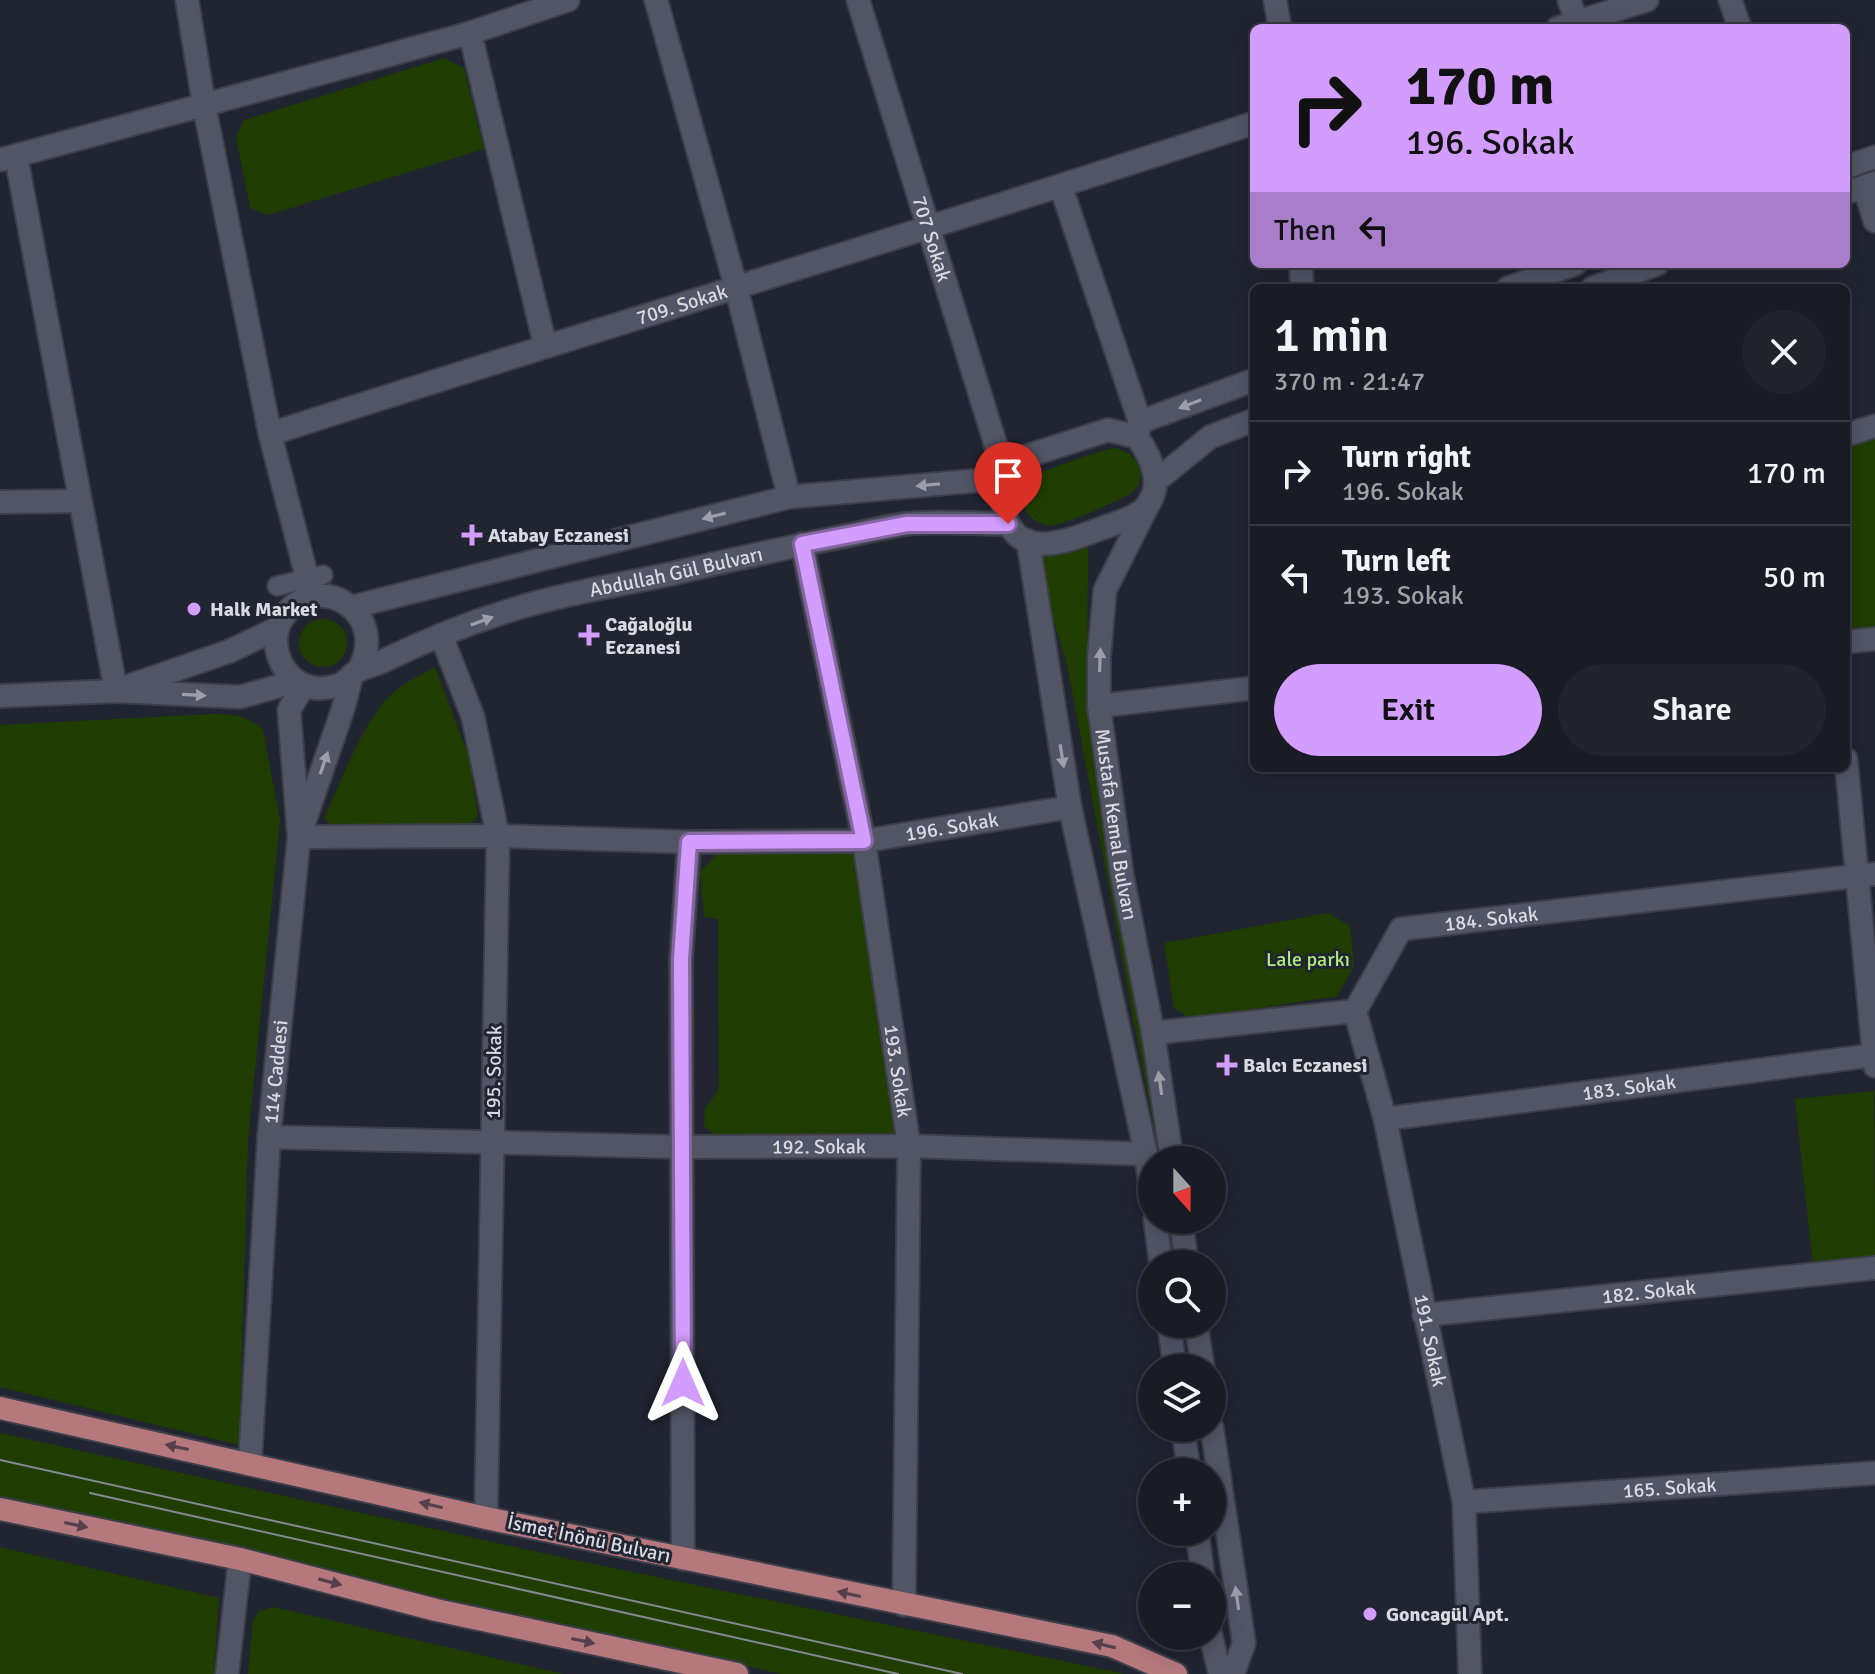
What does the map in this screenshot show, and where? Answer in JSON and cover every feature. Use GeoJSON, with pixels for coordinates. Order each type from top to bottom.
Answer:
{"type":"FeatureCollection","features":[{"type":"Feature","properties":{"kind":"main road","name":"İsmet İnönü Bulvarı"},"geometry":{"type":"LineString","coordinates":[[0,1408],[486,1518],[1112,1646],[1176,1674]]}},
{"type":"Feature","properties":{"kind":"main road"},"geometry":{"type":"LineString","coordinates":[[0,1509],[240,1559],[436,1610],[733,1674]]}},
{"type":"Feature","properties":{"kind":"street"},"geometry":{"type":"LineString","coordinates":[[187,0],[204,105],[270,434],[314,584],[326,596],[340,599],[352,607],[367,631],[365,659],[354,674],[299,837]]}},
{"type":"Feature","properties":{"kind":"street"},"geometry":{"type":"LineString","coordinates":[[116,691],[8,158],[470,33],[568,0]]}},
{"type":"Feature","properties":{"kind":"street"},"geometry":{"type":"LineString","coordinates":[[656,0],[736,287],[789,497]]}},
{"type":"Feature","properties":{"kind":"street","name":"707 Sokak"},"geometry":{"type":"LineString","coordinates":[[858,0],[1006,478]]}},
{"type":"Feature","properties":{"kind":"street"},"geometry":{"type":"LineString","coordinates":[[1275,0],[1279,24]]}},
{"type":"Feature","properties":{"kind":"street"},"geometry":{"type":"LineString","coordinates":[[1568,24],[1569,0]]}},
{"type":"Feature","properties":{"kind":"street"},"geometry":{"type":"LineString","coordinates":[[1571,24],[1647,0]]}},
{"type":"Feature","properties":{"kind":"street"},"geometry":{"type":"LineString","coordinates":[[1730,0],[1739,24]]}},
{"type":"Feature","properties":{"kind":"street"},"geometry":{"type":"LineString","coordinates":[[470,33],[545,345]]}},
{"type":"Feature","properties":{"kind":"street","name":"709. Sokak"},"geometry":{"type":"LineString","coordinates":[[270,434],[545,345],[1061,187],[1250,124]]}},
{"type":"Feature","properties":{"kind":"street"},"geometry":{"type":"LineString","coordinates":[[1850,166],[1875,157]]}},
{"type":"Feature","properties":{"kind":"street"},"geometry":{"type":"LineString","coordinates":[[1061,187],[1138,430],[1154,465],[1154,489]]}},
{"type":"Feature","properties":{"kind":"street"},"geometry":{"type":"LineString","coordinates":[[1862,188],[1875,221]]}},
{"type":"Feature","properties":{"kind":"street"},"geometry":{"type":"LineString","coordinates":[[1519,284],[1564,268]]}},
{"type":"Feature","properties":{"kind":"street"},"geometry":{"type":"LineString","coordinates":[[1604,284],[1646,268]]}},
{"type":"Feature","properties":{"kind":"street"},"geometry":{"type":"LineString","coordinates":[[1250,382],[1138,430],[1094,433],[1024,457],[1006,478],[1002,504],[1008,524],[1028,541],[1050,545],[1064,543],[1133,516],[1144,509],[1154,489],[1210,437],[1250,422]]}},
{"type":"Feature","properties":{"kind":"street"},"geometry":{"type":"LineString","coordinates":[[1850,434],[1875,426]]}},
{"type":"Feature","properties":{"kind":"street"},"geometry":{"type":"LineString","coordinates":[[352,607],[789,497],[1006,478]]}},
{"type":"Feature","properties":{"kind":"street","name":"Mustafa Kemal Bulvarı"},"geometry":{"type":"LineString","coordinates":[[1154,489],[1105,590],[1099,657],[1099,706],[1122,875],[1153,1033],[1170,1146]]}},
{"type":"Feature","properties":{"kind":"street"},"geometry":{"type":"LineString","coordinates":[[0,502],[79,501]]}},
{"type":"Feature","properties":{"kind":"street","name":"Abdullah Gül Bulvarı"},"geometry":{"type":"LineString","coordinates":[[354,674],[441,635],[523,606],[907,524],[1008,524]]}},
{"type":"Feature","properties":{"kind":"street","name":"Mustafa Kemal Bulvarı"},"geometry":{"type":"LineString","coordinates":[[1028,541],[1070,807],[1144,1146]]}},
{"type":"Feature","properties":{"kind":"street","name":"193. Sokak"},"geometry":{"type":"LineString","coordinates":[[802,544],[864,841],[909,1146],[904,1605]]}},
{"type":"Feature","properties":{"kind":"street"},"geometry":{"type":"LineString","coordinates":[[277,586],[314,584]]}},
{"type":"Feature","properties":{"kind":"street"},"geometry":{"type":"LineString","coordinates":[[301,683],[286,671],[278,658],[276,643],[278,628],[291,608],[314,584]]}},
{"type":"Feature","properties":{"kind":"street"},"geometry":{"type":"LineString","coordinates":[[116,691],[230,651],[278,628]]}},
{"type":"Feature","properties":{"kind":"street","name":"195. Sokak"},"geometry":{"type":"LineString","coordinates":[[441,635],[473,717],[498,836],[486,1518]]}},
{"type":"Feature","properties":{"kind":"street"},"geometry":{"type":"LineString","coordinates":[[1850,642],[1875,639]]}},
{"type":"Feature","properties":{"kind":"street"},"geometry":{"type":"LineString","coordinates":[[0,696],[116,691],[240,697],[301,683],[328,688],[354,674]]}},
{"type":"Feature","properties":{"kind":"street","name":"114 Caddesi"},"geometry":{"type":"LineString","coordinates":[[250,1463],[269,1137],[299,837],[289,710],[301,683]]}},
{"type":"Feature","properties":{"kind":"street"},"geometry":{"type":"LineString","coordinates":[[1099,706],[1250,688]]}},
{"type":"Feature","properties":{"kind":"street"},"geometry":{"type":"LineString","coordinates":[[1848,772],[1866,875],[1875,1059]]}},
{"type":"Feature","properties":{"kind":"street","name":"196. Sokak"},"geometry":{"type":"LineString","coordinates":[[299,837],[498,836],[689,842],[864,841],[1070,807]]}},
{"type":"Feature","properties":{"kind":"street"},"geometry":{"type":"LineString","coordinates":[[683,1559],[681,959],[689,842]]}},
{"type":"Feature","properties":{"kind":"street","name":"184. Sokak"},"geometry":{"type":"LineString","coordinates":[[1355,1011],[1401,929],[1866,875]]}},
{"type":"Feature","properties":{"kind":"street"},"geometry":{"type":"LineString","coordinates":[[1153,1033],[1355,1011]]}},
{"type":"Feature","properties":{"kind":"street","name":"191. Sokak"},"geometry":{"type":"LineString","coordinates":[[1355,1011],[1385,1119],[1464,1502],[1470,1674]]}},
{"type":"Feature","properties":{"kind":"street","name":"183. Sokak"},"geometry":{"type":"LineString","coordinates":[[1385,1119],[1875,1059]]}},
{"type":"Feature","properties":{"kind":"street","name":"192. Sokak"},"geometry":{"type":"LineString","coordinates":[[269,1137],[681,1147],[909,1146],[1138,1154]]}},
{"type":"Feature","properties":{"kind":"street","name":"182. Sokak"},"geometry":{"type":"LineString","coordinates":[[1424,1315],[1875,1268]]}},
{"type":"Feature","properties":{"kind":"street"},"geometry":{"type":"LineString","coordinates":[[1214,1442],[1244,1643],[1233,1674]]}},
{"type":"Feature","properties":{"kind":"street","name":"165. Sokak"},"geometry":{"type":"LineString","coordinates":[[1464,1502],[1875,1473]]}},
{"type":"Feature","properties":{"kind":"street"},"geometry":{"type":"LineString","coordinates":[[227,1674],[240,1559]]}},
{"type":"Feature","properties":{"kind":"street"},"geometry":{"type":"LineString","coordinates":[[1214,1650],[1220,1674]]}},
{"type":"Feature","properties":{"kind":"green space"},"geometry":{"type":"Polygon","coordinates":[[[444,58],[464,68],[484,149],[268,215],[250,208],[236,137],[244,120],[444,58]]]}},
{"type":"Feature","properties":{"kind":"green space"},"geometry":{"type":"Polygon","coordinates":[[[1875,426],[1875,639],[1850,642],[1850,434],[1875,426]]]}},
{"type":"Feature","properties":{"kind":"green space"},"geometry":{"type":"Polygon","coordinates":[[[1113,448],[1134,458],[1141,472],[1137,487],[1131,493],[1054,525],[1039,523],[1027,513],[1024,492],[1033,478],[1050,469],[1113,448]]]}},
{"type":"Feature","properties":{"kind":"green space"},"geometry":{"type":"Polygon","coordinates":[[[1088,546],[1087,678],[1168,1146],[1157,1146],[1067,664],[1034,556],[1088,546]]]}},
{"type":"Feature","properties":{"kind":"green space"},"geometry":{"type":"Polygon","coordinates":[[[323,619],[340,626],[347,643],[340,660],[323,667],[306,660],[299,643],[306,626],[323,619]]]}},
{"type":"Feature","properties":{"kind":"green space"},"geometry":{"type":"Polygon","coordinates":[[[435,667],[469,757],[478,816],[468,826],[331,825],[324,818],[375,714],[395,691],[435,667]]]}},
{"type":"Feature","properties":{"kind":"green space"},"geometry":{"type":"Polygon","coordinates":[[[212,714],[240,716],[263,730],[280,820],[248,1140],[239,1445],[0,1387],[0,725],[212,714]]]}},
{"type":"Feature","properties":{"kind":"green space"},"geometry":{"type":"Polygon","coordinates":[[[853,852],[879,931],[904,1143],[724,1142],[704,1126],[705,1109],[719,1089],[718,919],[704,917],[700,872],[717,854],[853,852]]]}},
{"type":"Feature","properties":{"kind":"green space","name":"Lale parkı"},"geometry":{"type":"Polygon","coordinates":[[[1328,913],[1350,926],[1354,966],[1337,996],[1191,1019],[1174,1008],[1164,943],[1328,913]]]}},
{"type":"Feature","properties":{"kind":"green space"},"geometry":{"type":"Polygon","coordinates":[[[1874,1091],[1875,1260],[1813,1266],[1795,1099],[1874,1091]]]}},
{"type":"Feature","properties":{"kind":"green space"},"geometry":{"type":"Polygon","coordinates":[[[0,1433],[570,1559],[1126,1674],[782,1674],[0,1501],[0,1433]]]}},
{"type":"Feature","properties":{"kind":"green space"},"geometry":{"type":"Polygon","coordinates":[[[0,1547],[219,1598],[214,1674],[0,1674],[0,1547]]]}},
{"type":"Feature","properties":{"kind":"green space"},"geometry":{"type":"Polygon","coordinates":[[[274,1607],[563,1674],[248,1674],[253,1621],[259,1611],[274,1607]]]}},
{"type":"Feature","properties":{"kind":"tram line"},"geometry":{"type":"LineString","coordinates":[[0,1460],[962,1674]]}},
{"type":"Feature","properties":{"kind":"tram line"},"geometry":{"type":"LineString","coordinates":[[90,1493],[898,1674]]}},
{"type":"Feature","properties":{"kind":"place","name":"Atabay Eczanesi"},"geometry":{"type":"Point","coordinates":[472,535]}},
{"type":"Feature","properties":{"kind":"place","name":"Halk Market"},"geometry":{"type":"Point","coordinates":[194,609]}},
{"type":"Feature","properties":{"kind":"place","name":"Cağaloğlu Eczanesi"},"geometry":{"type":"Point","coordinates":[589,635]}},
{"type":"Feature","properties":{"kind":"place","name":"Balcı Eczanesi"},"geometry":{"type":"Point","coordinates":[1227,1065]}},
{"type":"Feature","properties":{"kind":"place","name":"Goncagül Apt."},"geometry":{"type":"Point","coordinates":[1370,1614]}},
{"type":"Feature","properties":{"kind":"route"},"geometry":{"type":"LineString","coordinates":[[683,1383],[681,959],[689,842],[864,841],[802,544],[907,524],[1008,524]]}}]}
